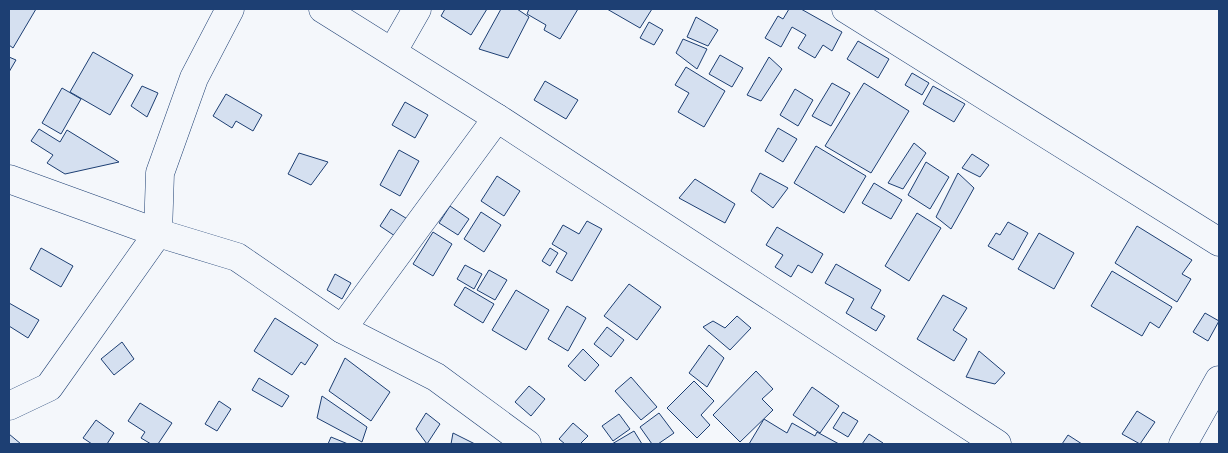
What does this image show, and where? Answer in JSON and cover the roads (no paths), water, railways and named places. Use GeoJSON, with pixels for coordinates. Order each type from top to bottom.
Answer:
{"type":"FeatureCollection","features":[{"type":"Feature","properties":{"kind":"street"},"geometry":{"type":"LineString","coordinates":[[9,406],[49,387],[158,233],[160,173],[194,78],[230,9]]}},
{"type":"Feature","properties":{"kind":"street"},"geometry":{"type":"LineString","coordinates":[[323,9],[498,118],[997,444]]}},
{"type":"Feature","properties":{"kind":"street"},"geometry":{"type":"LineString","coordinates":[[393,51],[417,9]]}},
{"type":"Feature","properties":{"kind":"street"},"geometry":{"type":"LineString","coordinates":[[846,9],[1219,242]]}},
{"type":"Feature","properties":{"kind":"street"},"geometry":{"type":"LineString","coordinates":[[342,329],[498,118]]}},
{"type":"Feature","properties":{"kind":"street"},"geometry":{"type":"LineString","coordinates":[[9,178],[158,233],[237,257],[342,329],[436,378],[527,444]]}},
{"type":"Feature","properties":{"kind":"street"},"geometry":{"type":"LineString","coordinates":[[1183,444],[1219,380]]}}]}
